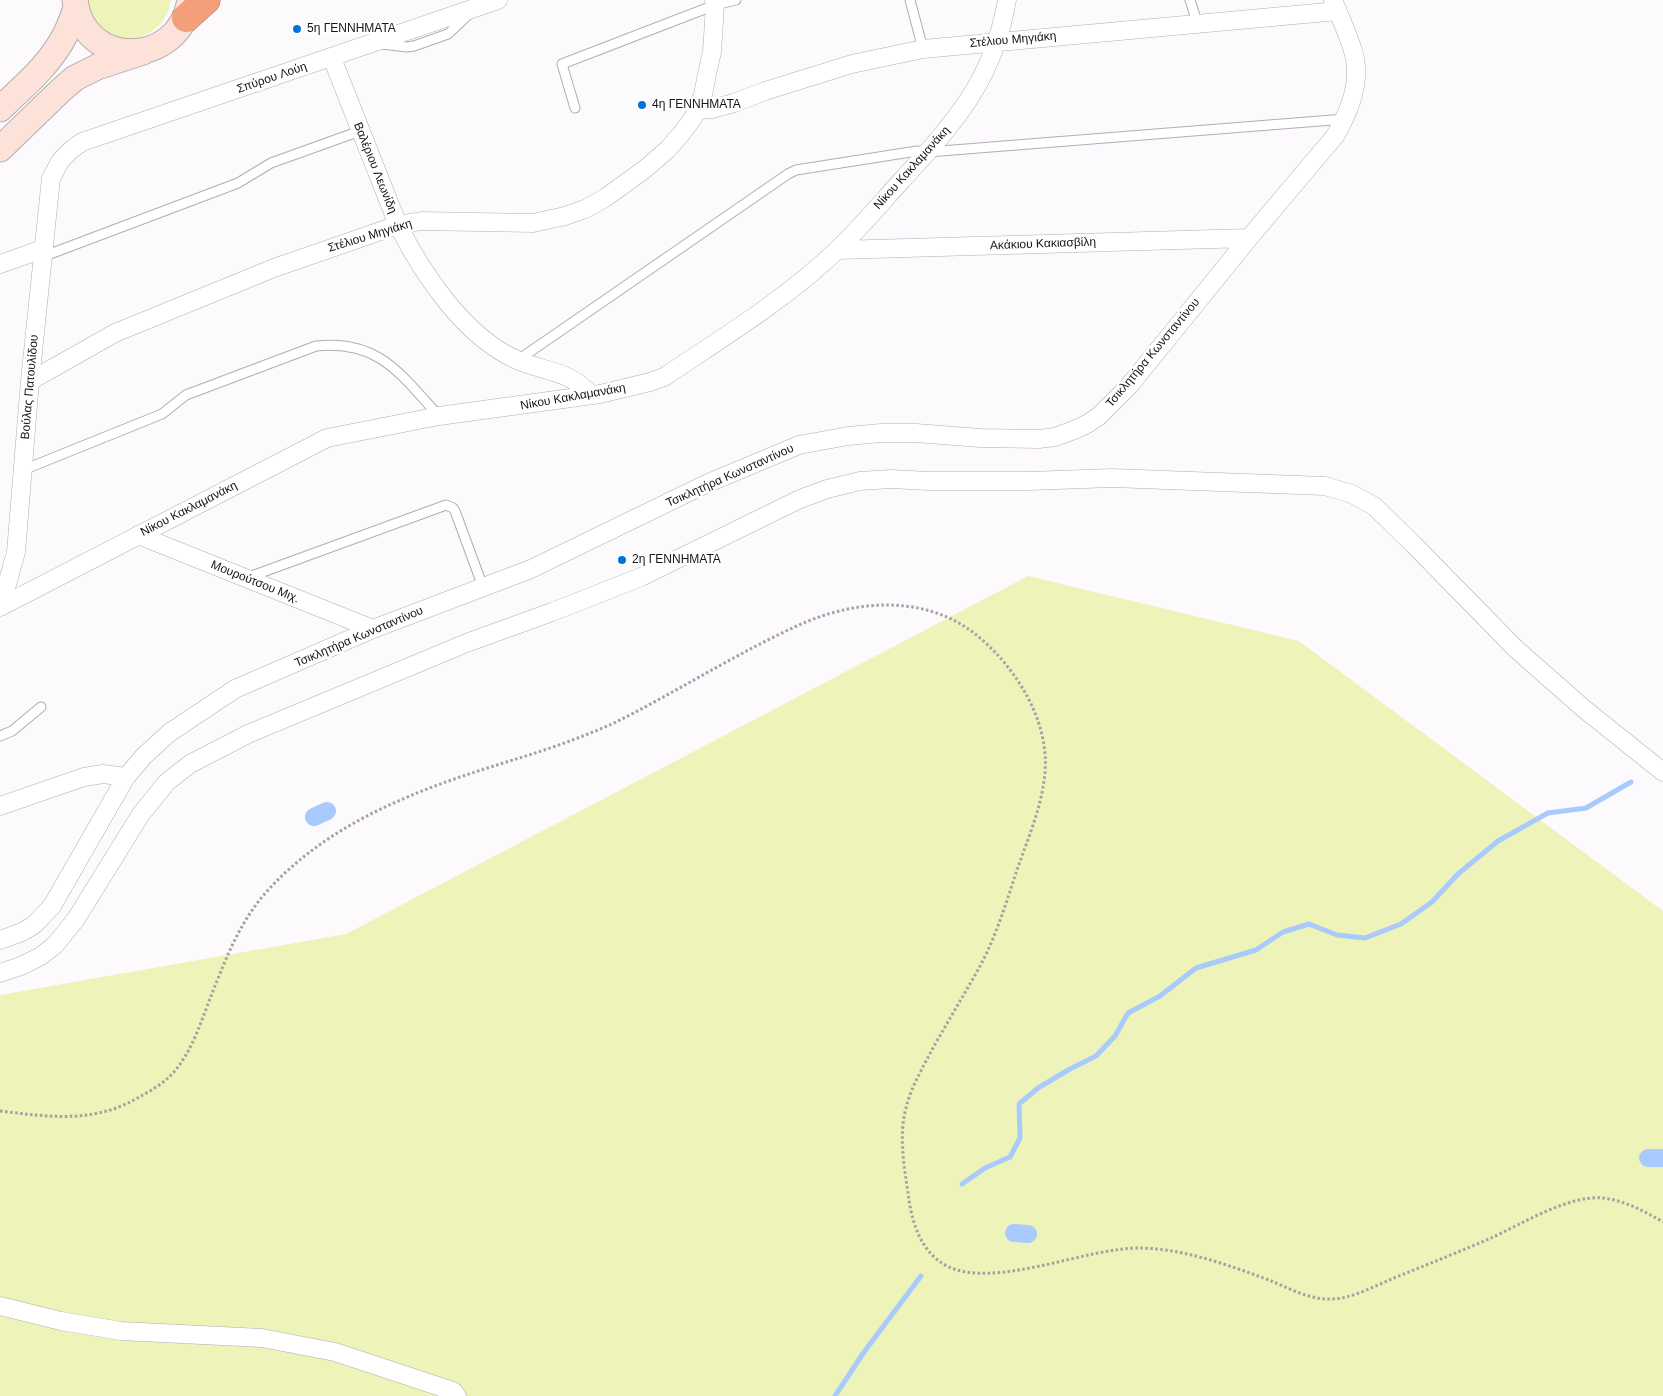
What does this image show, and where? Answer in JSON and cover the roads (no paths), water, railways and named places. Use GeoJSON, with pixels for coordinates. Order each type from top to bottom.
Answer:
{"type":"FeatureCollection","features":[{"type":"Feature","properties":{"kind":"highway"},"geometry":{"type":"LineString","coordinates":[[188,9],[206,0]]}},
{"type":"Feature","properties":{"kind":"main road"},"geometry":{"type":"LineString","coordinates":[[75,4],[85,28],[101,43],[114,50],[144,52]]}},
{"type":"Feature","properties":{"kind":"main road"},"geometry":{"type":"LineString","coordinates":[[0,109],[41,70],[53,54],[66,34],[75,4]]}},
{"type":"Feature","properties":{"kind":"main road"},"geometry":{"type":"LineString","coordinates":[[0,149],[75,78],[97,67],[161,46],[176,34],[188,9]]}},
{"type":"Feature","properties":{"kind":"street","name":"Σπύρου Λούη"},"geometry":{"type":"LineString","coordinates":[[56,168],[70,150],[82,142],[498,0]]}},
{"type":"Feature","properties":{"kind":"street","name":"Νίκου Κακλαμανάκη"},"geometry":{"type":"LineString","coordinates":[[0,606],[327,438],[439,416],[591,395],[650,382],[664,377],[790,290],[838,250],[928,152],[974,93],[988,67],[998,42],[1007,0]]}},
{"type":"Feature","properties":{"kind":"street","name":"Στέλιου Μηγιάκη"},"geometry":{"type":"LineString","coordinates":[[30,381],[115,333],[274,268],[398,225],[421,221],[533,223],[565,216],[585,209],[605,198],[667,150],[682,134],[697,110],[703,96],[712,52],[715,3]]}},
{"type":"Feature","properties":{"kind":"street","name":"Στέλιου Μηγιάκη"},"geometry":{"type":"LineString","coordinates":[[697,110],[712,109],[734,103],[765,91],[852,64],[923,49],[1197,22],[1335,5]]}},
{"type":"Feature","properties":{"kind":"street","name":"Τσικλητήρα Κωνσταντίνου"},"geometry":{"type":"LineString","coordinates":[[0,940],[22,932],[34,925],[52,906],[126,777],[144,756],[169,733],[235,689],[373,629],[531,569],[706,484],[799,445],[848,436],[881,433],[1039,439],[1055,437],[1074,430],[1099,416],[1129,386],[1330,142],[1345,119],[1355,87],[1356,69],[1354,52],[1335,5]]}},
{"type":"Feature","properties":{"kind":"street","name":"Βαλέριου Λεωνίδη"},"geometry":{"type":"LineString","coordinates":[[332,58],[398,225],[419,262],[454,309],[486,341],[518,360],[558,372],[585,388],[591,395]]}},
{"type":"Feature","properties":{"kind":"street","name":"Βούλας Πατουλίδου"},"geometry":{"type":"LineString","coordinates":[[0,606],[16,552],[42,253],[51,178],[56,168]]}},
{"type":"Feature","properties":{"kind":"street","name":"Ακάκιου Κακιασβίλη"},"geometry":{"type":"LineString","coordinates":[[838,250],[1249,238]]}},
{"type":"Feature","properties":{"kind":"street"},"geometry":{"type":"LineString","coordinates":[[0,264],[42,253]]}},
{"type":"Feature","properties":{"kind":"street"},"geometry":{"type":"LineString","coordinates":[[0,973],[34,960],[55,945],[76,919],[141,814],[167,782],[190,764],[248,734],[469,642],[641,577],[800,499],[827,489],[860,481],[891,479],[1029,481],[1112,478],[1325,486],[1352,494],[1374,506],[1516,649],[1583,708],[1663,772]]}},
{"type":"Feature","properties":{"kind":"street","name":"Μουρούτσου Μιχ."},"geometry":{"type":"LineString","coordinates":[[138,535],[373,629]]}},
{"type":"Feature","properties":{"kind":"street"},"geometry":{"type":"LineString","coordinates":[[0,806],[84,777],[103,774],[126,777]]}},
{"type":"Feature","properties":{"kind":"street"},"geometry":{"type":"LineString","coordinates":[[0,1306],[61,1321],[121,1331],[262,1338],[335,1352],[452,1391],[457,1396]]}},
{"type":"Feature","properties":{"kind":"lane"},"geometry":{"type":"LineString","coordinates":[[575,108],[562,64],[715,3],[736,0]]}},
{"type":"Feature","properties":{"kind":"lane"},"geometry":{"type":"LineString","coordinates":[[910,0],[923,49]]}},
{"type":"Feature","properties":{"kind":"lane"},"geometry":{"type":"LineString","coordinates":[[1190,0],[1197,22]]}},
{"type":"Feature","properties":{"kind":"lane"},"geometry":{"type":"LineString","coordinates":[[518,360],[788,174],[806,167],[916,151],[928,152],[1345,119]]}},
{"type":"Feature","properties":{"kind":"lane"},"geometry":{"type":"LineString","coordinates":[[42,253],[238,183],[271,163],[360,132]]}},
{"type":"Feature","properties":{"kind":"lane"},"geometry":{"type":"LineString","coordinates":[[23,470],[162,414],[186,395],[316,346],[332,344],[350,346],[365,350],[382,359],[399,373],[439,416]]}},
{"type":"Feature","properties":{"kind":"lane"},"geometry":{"type":"LineString","coordinates":[[246,578],[446,505],[456,511],[483,587]]}},
{"type":"Feature","properties":{"kind":"lane"},"geometry":{"type":"LineString","coordinates":[[0,736],[12,730],[41,707]]}},
{"type":"Feature","properties":{"kind":"waterway"},"geometry":{"type":"LineString","coordinates":[[962,1184],[985,1168],[1010,1157],[1020,1138],[1019,1104],[1038,1088],[1096,1056],[1115,1036],[1128,1013],[1160,996],[1196,968],[1256,950],[1283,932],[1309,924],[1337,935],[1365,938],[1401,924],[1432,902],[1458,874],[1498,841],[1548,813],[1586,808],[1631,782]]}},
{"type":"Feature","properties":{"kind":"waterway"},"geometry":{"type":"LineString","coordinates":[[314,817],[327,811]]}},
{"type":"Feature","properties":{"kind":"waterway"},"geometry":{"type":"LineString","coordinates":[[1648,1158],[1662,1158]]}},
{"type":"Feature","properties":{"kind":"waterway"},"geometry":{"type":"LineString","coordinates":[[1014,1233],[1028,1234]]}},
{"type":"Feature","properties":{"kind":"waterway"},"geometry":{"type":"LineString","coordinates":[[835,1396],[864,1352],[921,1276]]}},
{"type":"Feature","properties":{"kind":"place","name":"5η ΓΕΝΝΗΜΑΤΑ"},"geometry":{"type":"Point","coordinates":[297,29]}},
{"type":"Feature","properties":{"kind":"place","name":"4η ΓΕΝΝΗΜΑΤΑ"},"geometry":{"type":"Point","coordinates":[642,105]}},
{"type":"Feature","properties":{"kind":"place","name":"2η ΓΕΝΝΗΜΑΤΑ"},"geometry":{"type":"Point","coordinates":[622,560]}}]}
